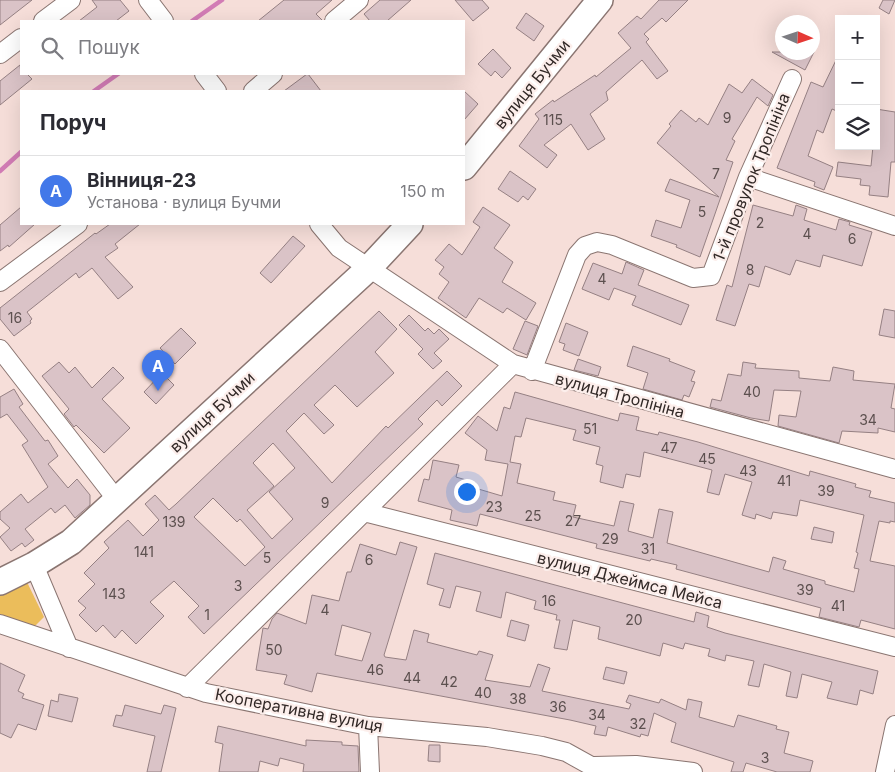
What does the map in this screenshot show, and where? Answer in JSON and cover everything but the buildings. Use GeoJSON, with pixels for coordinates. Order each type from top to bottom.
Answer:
{"type":"FeatureCollection","features":[{"type":"Feature","properties":{"kind":"street"},"geometry":{"type":"LineString","coordinates":[[44,20],[71,0]]}},
{"type":"Feature","properties":{"kind":"street"},"geometry":{"type":"LineString","coordinates":[[148,0],[163,20]]}},
{"type":"Feature","properties":{"kind":"street"},"geometry":{"type":"LineString","coordinates":[[335,20],[359,0]]}},
{"type":"Feature","properties":{"kind":"street","name":"вулиця Бучми"},"geometry":{"type":"LineString","coordinates":[[465,166],[600,0]]}},
{"type":"Feature","properties":{"kind":"street"},"geometry":{"type":"LineString","coordinates":[[0,54],[20,39]]}},
{"type":"Feature","properties":{"kind":"street"},"geometry":{"type":"LineString","coordinates":[[205,75],[216,90]]}},
{"type":"Feature","properties":{"kind":"street"},"geometry":{"type":"LineString","coordinates":[[254,90],[272,75]]}},
{"type":"Feature","properties":{"kind":"street","name":"1-й провулок Тропініна"},"geometry":{"type":"LineString","coordinates":[[532,371],[577,255],[585,246],[597,242],[612,245],[693,278],[711,276],[748,177],[792,80]]}},
{"type":"Feature","properties":{"kind":"street"},"geometry":{"type":"LineString","coordinates":[[748,177],[895,226]]}},
{"type":"Feature","properties":{"kind":"street"},"geometry":{"type":"LineString","coordinates":[[0,282],[77,225]]}},
{"type":"Feature","properties":{"kind":"street","name":"вулиця Тропініна"},"geometry":{"type":"LineString","coordinates":[[320,225],[339,248],[368,269],[513,364],[532,371],[895,469]]}},
{"type":"Feature","properties":{"kind":"street","name":"вулиця Бучми"},"geometry":{"type":"LineString","coordinates":[[0,582],[34,565],[72,542],[368,269],[409,225]]}},
{"type":"Feature","properties":{"kind":"street"},"geometry":{"type":"LineString","coordinates":[[0,349],[117,500]]}},
{"type":"Feature","properties":{"kind":"street"},"geometry":{"type":"LineString","coordinates":[[187,688],[513,364]]}},
{"type":"Feature","properties":{"kind":"street","name":"вулиця Джеймса Мейса"},"geometry":{"type":"LineString","coordinates":[[364,512],[895,647]]}},
{"type":"Feature","properties":{"kind":"street"},"geometry":{"type":"LineString","coordinates":[[34,565],[69,648]]}},
{"type":"Feature","properties":{"kind":"street","name":"Кооперативна вулиця"},"geometry":{"type":"LineString","coordinates":[[0,624],[187,688],[368,726],[487,737],[542,746],[566,752],[598,769]]}},
{"type":"Feature","properties":{"kind":"street"},"geometry":{"type":"LineString","coordinates":[[885,772],[895,725]]}},
{"type":"Feature","properties":{"kind":"street"},"geometry":{"type":"LineString","coordinates":[[368,726],[370,772]]}},
{"type":"Feature","properties":{"kind":"street"},"geometry":{"type":"LineString","coordinates":[[598,769],[636,764],[693,772]]}},
{"type":"Feature","properties":{"kind":"shaded area"},"geometry":{"type":"Polygon","coordinates":[[[26,580],[44,617],[34,627],[0,614],[0,595],[26,580]]]}},
{"type":"Feature","properties":{"kind":"waterway"},"geometry":{"type":"LineString","coordinates":[[193,20],[222,0]]}},
{"type":"Feature","properties":{"kind":"waterway"},"geometry":{"type":"LineString","coordinates":[[95,90],[117,75]]}},
{"type":"Feature","properties":{"kind":"waterway"},"geometry":{"type":"LineString","coordinates":[[0,171],[20,153]]}},
{"type":"Feature","properties":{"kind":"place","name":"Вінниця-23"},"geometry":{"type":"Point","coordinates":[158,391]}}]}
